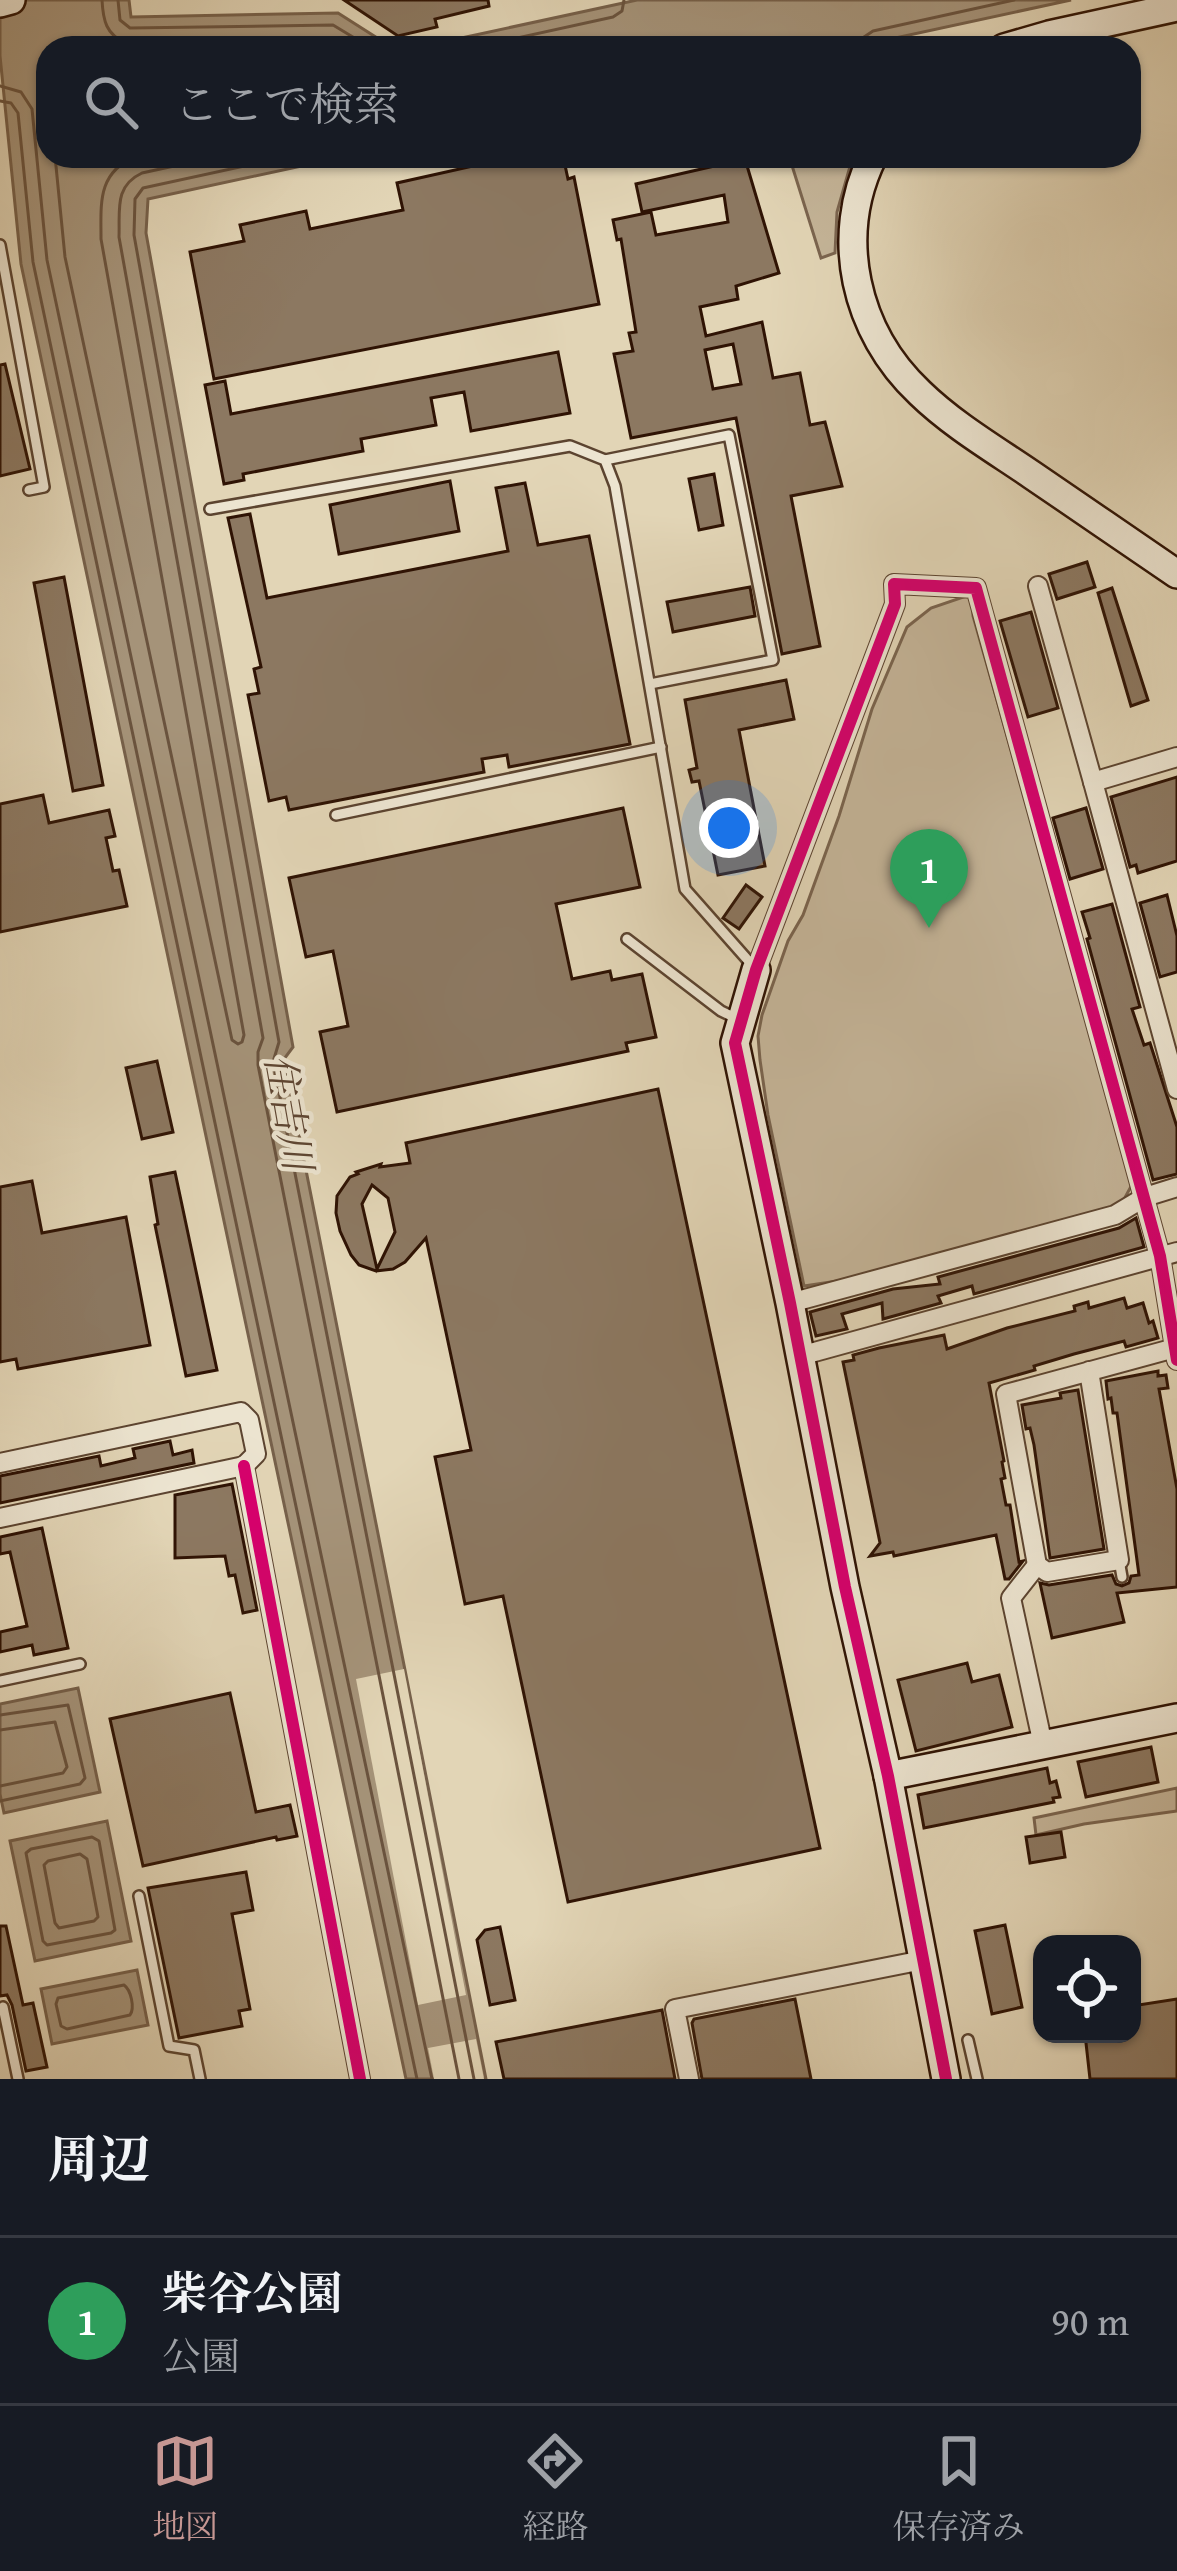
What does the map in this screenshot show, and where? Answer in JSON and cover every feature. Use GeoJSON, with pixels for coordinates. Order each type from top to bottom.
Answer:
{"type":"FeatureCollection","features":[{"type":"Feature","properties":{"kind":"street"},"geometry":{"type":"LineString","coordinates":[[0,3],[11,0]]}},
{"type":"Feature","properties":{"kind":"street"},"geometry":{"type":"LineString","coordinates":[[1046,36],[1177,7]]}},
{"type":"Feature","properties":{"kind":"street"},"geometry":{"type":"LineString","coordinates":[[868,168],[854,223],[854,266],[861,299],[878,338],[901,372],[957,424],[1177,574]]}},
{"type":"Feature","properties":{"kind":"street"},"geometry":{"type":"LineString","coordinates":[[946,2079],[888,1776],[735,1043],[756,970],[895,604],[894,584],[976,588],[1145,1198],[1169,1254],[1175,1341],[1006,1394],[1037,1565],[1047,1572],[1120,1568],[1089,1371]]}},
{"type":"Feature","properties":{"kind":"street"},"geometry":{"type":"LineString","coordinates":[[1038,586],[1177,1089]]}},
{"type":"Feature","properties":{"kind":"street"},"geometry":{"type":"LineString","coordinates":[[1093,782],[1177,757]]}},
{"type":"Feature","properties":{"kind":"street"},"geometry":{"type":"LineString","coordinates":[[790,1303],[1115,1215],[1177,1187]]}},
{"type":"Feature","properties":{"kind":"street"},"geometry":{"type":"LineString","coordinates":[[800,1357],[1169,1254]]}},
{"type":"Feature","properties":{"kind":"street"},"geometry":{"type":"LineString","coordinates":[[0,1463],[241,1412],[249,1420],[256,1454],[244,1466],[0,1518]]}},
{"type":"Feature","properties":{"kind":"street"},"geometry":{"type":"LineString","coordinates":[[244,1466],[360,2079]]}},
{"type":"Feature","properties":{"kind":"street"},"geometry":{"type":"LineString","coordinates":[[1037,1565],[1010,1598],[1042,1744]]}},
{"type":"Feature","properties":{"kind":"street"},"geometry":{"type":"LineString","coordinates":[[888,1776],[1177,1718]]}},
{"type":"Feature","properties":{"kind":"street"},"geometry":{"type":"LineString","coordinates":[[689,2079],[675,2009],[923,1960]]}},
{"type":"Feature","properties":{"kind":"lane"},"geometry":{"type":"LineString","coordinates":[[0,245],[44,487],[29,490]]}},
{"type":"Feature","properties":{"kind":"lane"},"geometry":{"type":"LineString","coordinates":[[210,509],[570,446],[605,460],[729,436],[773,660],[650,684]]}},
{"type":"Feature","properties":{"kind":"lane"},"geometry":{"type":"LineString","coordinates":[[605,460],[616,486],[685,889],[756,970]]}},
{"type":"Feature","properties":{"kind":"lane"},"geometry":{"type":"LineString","coordinates":[[335,815],[661,747]]}},
{"type":"Feature","properties":{"kind":"lane"},"geometry":{"type":"LineString","coordinates":[[627,940],[741,1021]]}},
{"type":"Feature","properties":{"kind":"lane"},"geometry":{"type":"LineString","coordinates":[[0,1681],[80,1664]]}},
{"type":"Feature","properties":{"kind":"lane"},"geometry":{"type":"LineString","coordinates":[[139,1896],[169,2046],[194,2050],[200,2079]]}},
{"type":"Feature","properties":{"kind":"lane"},"geometry":{"type":"LineString","coordinates":[[3,2007],[18,2079]]}},
{"type":"Feature","properties":{"kind":"lane"},"geometry":{"type":"LineString","coordinates":[[968,2040],[976,2079]]}},
{"type":"Feature","properties":{"kind":"shaded area"},"geometry":{"type":"Polygon","coordinates":[[[793,168],[850,168],[837,212],[835,253],[821,258],[793,168]]]}},
{"type":"Feature","properties":{"kind":"shaded area"},"geometry":{"type":"Polygon","coordinates":[[[972,594],[973,616],[1134,1181],[1122,1203],[1097,1213],[844,1280],[804,1286],[768,1115],[758,1036],[762,1015],[839,816],[872,709],[907,627],[931,608],[972,594]]]}},
{"type":"Feature","properties":{"kind":"shaded area"},"geometry":{"type":"Polygon","coordinates":[[[1177,1788],[1177,1811],[1036,1835],[1034,1818],[1177,1788]]]}},
{"type":"Feature","properties":{"kind":"water","name":"住吉川"},"geometry":{"type":"Polygon","coordinates":[[[0,0],[129,0],[131,17],[338,13],[374,36],[36,36],[36,168],[292,168],[148,199],[146,233],[293,1047],[284,1059],[486,2079],[406,2079],[21,264],[0,56],[0,0]]]}},
{"type":"Feature","properties":{"kind":"water"},"geometry":{"type":"Polygon","coordinates":[[[637,0],[1071,0],[904,36],[470,36],[637,0]]]}},
{"type":"Feature","properties":{"kind":"water"},"geometry":{"type":"Polygon","coordinates":[[[78,1688],[100,1792],[4,1813],[0,1704],[78,1688]]]}},
{"type":"Feature","properties":{"kind":"water"},"geometry":{"type":"Polygon","coordinates":[[[107,1821],[131,1941],[35,1961],[10,1841],[107,1821]]]}},
{"type":"Feature","properties":{"kind":"water"},"geometry":{"type":"Polygon","coordinates":[[[137,1970],[148,2025],[52,2044],[41,1989],[137,1970]]]}},
{"type":"Feature","properties":{"kind":"pier"},"geometry":{"type":"Polygon","coordinates":[[[404,1669],[466,1995],[418,2005],[356,1679],[404,1669]]]}},
{"type":"Feature","properties":{"kind":"pier"},"geometry":{"type":"Polygon","coordinates":[[[476,2039],[484,2079],[434,2079],[428,2048],[476,2039]]]}},
{"type":"Feature","properties":{"kind":"building"},"geometry":{"type":"Polygon","coordinates":[[[344,0],[488,0],[489,6],[435,19],[437,27],[398,36],[344,0]]]}},
{"type":"Feature","properties":{"kind":"building"},"geometry":{"type":"Polygon","coordinates":[[[464,168],[566,168],[568,179],[574,177],[599,304],[214,379],[190,252],[244,241],[240,225],[306,211],[310,229],[403,210],[397,183],[464,168]]]}},
{"type":"Feature","properties":{"kind":"building"},"geometry":{"type":"Polygon","coordinates":[[[706,168],[748,168],[779,273],[736,286],[738,299],[700,307],[706,336],[762,322],[773,378],[800,373],[810,425],[825,422],[842,486],[791,496],[820,646],[782,654],[736,418],[631,438],[614,354],[633,351],[629,333],[636,332],[621,239],[617,240],[613,220],[651,212],[656,235],[728,222],[724,195],[642,212],[636,184],[706,168]],[[733,344],[705,350],[713,389],[741,384],[733,344]]]}},
{"type":"Feature","properties":{"kind":"building"},"geometry":{"type":"Polygon","coordinates":[[[558,352],[570,413],[471,431],[464,392],[431,398],[436,425],[361,439],[363,451],[243,474],[244,480],[224,484],[205,385],[225,381],[231,414],[558,352]]]}},
{"type":"Feature","properties":{"kind":"building"},"geometry":{"type":"Polygon","coordinates":[[[5,364],[30,469],[0,476],[0,365],[5,364]]]}},
{"type":"Feature","properties":{"kind":"building"},"geometry":{"type":"Polygon","coordinates":[[[714,474],[723,525],[699,530],[689,479],[714,474]]]}},
{"type":"Feature","properties":{"kind":"building"},"geometry":{"type":"Polygon","coordinates":[[[450,481],[459,531],[339,554],[330,505],[450,481]]]}},
{"type":"Feature","properties":{"kind":"building"},"geometry":{"type":"Polygon","coordinates":[[[525,483],[538,545],[589,536],[630,744],[509,767],[507,755],[482,759],[484,772],[289,810],[286,797],[269,801],[248,695],[259,693],[254,669],[261,667],[228,518],[250,514],[267,598],[508,551],[496,488],[525,483]]]}},
{"type":"Feature","properties":{"kind":"building"},"geometry":{"type":"Polygon","coordinates":[[[1087,562],[1095,587],[1057,599],[1049,574],[1087,562]]]}},
{"type":"Feature","properties":{"kind":"building"},"geometry":{"type":"Polygon","coordinates":[[[64,577],[103,785],[73,791],[34,583],[64,577]]]}},
{"type":"Feature","properties":{"kind":"building"},"geometry":{"type":"Polygon","coordinates":[[[750,587],[755,616],[673,632],[667,602],[750,587]]]}},
{"type":"Feature","properties":{"kind":"building"},"geometry":{"type":"Polygon","coordinates":[[[1112,588],[1148,700],[1131,706],[1098,593],[1112,588]]]}},
{"type":"Feature","properties":{"kind":"building"},"geometry":{"type":"Polygon","coordinates":[[[1031,612],[1058,708],[1028,717],[1000,621],[1031,612]]]}},
{"type":"Feature","properties":{"kind":"building"},"geometry":{"type":"Polygon","coordinates":[[[786,680],[794,719],[739,730],[765,866],[718,875],[699,781],[692,782],[689,770],[697,768],[685,700],[786,680]]]}},
{"type":"Feature","properties":{"kind":"building"},"geometry":{"type":"Polygon","coordinates":[[[1177,777],[1177,861],[1138,873],[1136,865],[1130,867],[1111,797],[1177,777]]]}},
{"type":"Feature","properties":{"kind":"building"},"geometry":{"type":"Polygon","coordinates":[[[43,795],[49,823],[109,810],[115,836],[106,838],[127,906],[0,932],[0,804],[43,795]]]}},
{"type":"Feature","properties":{"kind":"building"},"geometry":{"type":"Polygon","coordinates":[[[623,808],[640,887],[556,904],[572,979],[610,971],[612,980],[642,974],[656,1037],[626,1043],[628,1051],[337,1112],[320,1032],[348,1026],[333,951],[306,957],[289,878],[623,808]]]}},
{"type":"Feature","properties":{"kind":"building"},"geometry":{"type":"Polygon","coordinates":[[[1086,808],[1103,869],[1070,879],[1053,818],[1086,808]]]}},
{"type":"Feature","properties":{"kind":"building"},"geometry":{"type":"Polygon","coordinates":[[[746,885],[762,897],[739,929],[723,918],[746,885]]]}},
{"type":"Feature","properties":{"kind":"building"},"geometry":{"type":"Polygon","coordinates":[[[1167,895],[1177,936],[1177,972],[1160,977],[1140,903],[1167,895]]]}},
{"type":"Feature","properties":{"kind":"building"},"geometry":{"type":"Polygon","coordinates":[[[1112,904],[1140,1007],[1132,1009],[1144,1045],[1150,1043],[1177,1127],[1177,1174],[1153,1180],[1082,912],[1112,904]]]}},
{"type":"Feature","properties":{"kind":"building"},"geometry":{"type":"Polygon","coordinates":[[[157,1061],[173,1132],[142,1139],[126,1068],[157,1061]]]}},
{"type":"Feature","properties":{"kind":"building"},"geometry":{"type":"Polygon","coordinates":[[[658,1089],[820,1848],[568,1902],[503,1596],[465,1604],[435,1457],[471,1450],[426,1238],[405,1262],[376,1271],[359,1265],[351,1255],[336,1213],[337,1196],[356,1172],[381,1164],[410,1163],[406,1143],[658,1089]],[[372,1185],[362,1204],[377,1269],[395,1232],[388,1198],[372,1185]]]}},
{"type":"Feature","properties":{"kind":"building"},"geometry":{"type":"Polygon","coordinates":[[[175,1172],[217,1370],[186,1376],[155,1225],[150,1177],[175,1172]]]}},
{"type":"Feature","properties":{"kind":"building"},"geometry":{"type":"Polygon","coordinates":[[[32,1181],[42,1233],[126,1217],[150,1345],[18,1369],[16,1359],[0,1362],[0,1187],[32,1181]]]}},
{"type":"Feature","properties":{"kind":"building"},"geometry":{"type":"Polygon","coordinates":[[[1136,1218],[1144,1247],[974,1294],[972,1286],[938,1296],[941,1303],[883,1319],[882,1303],[842,1314],[847,1329],[816,1336],[810,1312],[893,1289],[940,1284],[938,1277],[1119,1228],[1136,1218]]]}},
{"type":"Feature","properties":{"kind":"building"},"geometry":{"type":"Polygon","coordinates":[[[1124,1298],[1127,1308],[1143,1303],[1158,1338],[1074,1354],[989,1383],[1004,1461],[1005,1478],[1001,1479],[1019,1562],[1023,1561],[1009,1579],[1005,1579],[996,1535],[894,1556],[893,1552],[870,1556],[880,1543],[843,1362],[879,1348],[944,1335],[947,1349],[1075,1311],[1074,1306],[1088,1302],[1089,1308],[1124,1298]]]}},
{"type":"Feature","properties":{"kind":"building"},"geometry":{"type":"Polygon","coordinates":[[[1158,1371],[1158,1376],[1166,1375],[1168,1388],[1159,1389],[1177,1489],[1177,1587],[1117,1593],[1124,1622],[1052,1638],[1040,1583],[1112,1575],[1122,1586],[1139,1575],[1117,1413],[1108,1399],[1106,1381],[1158,1371]]]}},
{"type":"Feature","properties":{"kind":"building"},"geometry":{"type":"Polygon","coordinates":[[[1078,1390],[1104,1549],[1050,1558],[1034,1445],[1022,1405],[1078,1390]]]}},
{"type":"Feature","properties":{"kind":"building"},"geometry":{"type":"Polygon","coordinates":[[[170,1441],[173,1455],[192,1450],[194,1463],[0,1503],[0,1476],[99,1456],[101,1466],[135,1458],[133,1449],[170,1441]]]}},
{"type":"Feature","properties":{"kind":"building"},"geometry":{"type":"Polygon","coordinates":[[[232,1484],[257,1610],[243,1613],[235,1575],[229,1576],[225,1556],[175,1558],[175,1495],[232,1484]]]}},
{"type":"Feature","properties":{"kind":"building"},"geometry":{"type":"Polygon","coordinates":[[[42,1528],[68,1648],[34,1655],[32,1645],[0,1652],[0,1632],[27,1626],[10,1552],[0,1554],[0,1537],[42,1528]]]}},
{"type":"Feature","properties":{"kind":"building"},"geometry":{"type":"Polygon","coordinates":[[[967,1663],[972,1682],[999,1675],[1012,1727],[916,1751],[898,1680],[967,1663]]]}},
{"type":"Feature","properties":{"kind":"building"},"geometry":{"type":"Polygon","coordinates":[[[230,1693],[256,1812],[290,1805],[297,1836],[143,1866],[110,1719],[230,1693]]]}},
{"type":"Feature","properties":{"kind":"building"},"geometry":{"type":"Polygon","coordinates":[[[1151,1747],[1158,1782],[1086,1797],[1078,1762],[1151,1747]]]}},
{"type":"Feature","properties":{"kind":"building"},"geometry":{"type":"Polygon","coordinates":[[[1047,1768],[1060,1797],[1053,1798],[1054,1802],[924,1828],[918,1795],[1047,1768]]]}},
{"type":"Feature","properties":{"kind":"building"},"geometry":{"type":"Polygon","coordinates":[[[1061,1832],[1065,1857],[1030,1863],[1026,1837],[1061,1832]]]}},
{"type":"Feature","properties":{"kind":"building"},"geometry":{"type":"Polygon","coordinates":[[[246,1872],[253,1910],[232,1914],[250,2009],[239,2011],[242,2026],[179,2038],[148,1888],[246,1872]]]}},
{"type":"Feature","properties":{"kind":"building"},"geometry":{"type":"Polygon","coordinates":[[[1005,1925],[1022,2007],[992,2014],[975,1931],[1005,1925]]]}},
{"type":"Feature","properties":{"kind":"building"},"geometry":{"type":"Polygon","coordinates":[[[0,1926],[6,1926],[23,2005],[33,2003],[47,2067],[26,2071],[12,2005],[7,1995],[0,1996],[0,1926]]]}},
{"type":"Feature","properties":{"kind":"building"},"geometry":{"type":"Polygon","coordinates":[[[500,1927],[515,2000],[490,2005],[477,1940],[485,1930],[500,1927]]]}},
{"type":"Feature","properties":{"kind":"building"},"geometry":{"type":"Polygon","coordinates":[[[795,1999],[811,2079],[702,2079],[694,2019],[795,1999]]]}},
{"type":"Feature","properties":{"kind":"building"},"geometry":{"type":"Polygon","coordinates":[[[1177,1999],[1177,2079],[1090,2079],[1086,2043],[1141,2043],[1141,2005],[1177,1999]]]}},
{"type":"Feature","properties":{"kind":"building"},"geometry":{"type":"Polygon","coordinates":[[[662,2010],[675,2079],[504,2079],[496,2042],[662,2010]]]}},
{"type":"Feature","properties":{"kind":"cycle path"},"geometry":{"type":"LineString","coordinates":[[946,2079],[888,1776],[735,1043],[756,970],[895,604],[894,584],[976,588],[1160,1256],[1177,1360]]}},
{"type":"Feature","properties":{"kind":"cycle path"},"geometry":{"type":"LineString","coordinates":[[244,1466],[360,2079]]}},
{"type":"Feature","properties":{"kind":"place","name":"柴谷公園"},"geometry":{"type":"Point","coordinates":[929,928]}}]}
